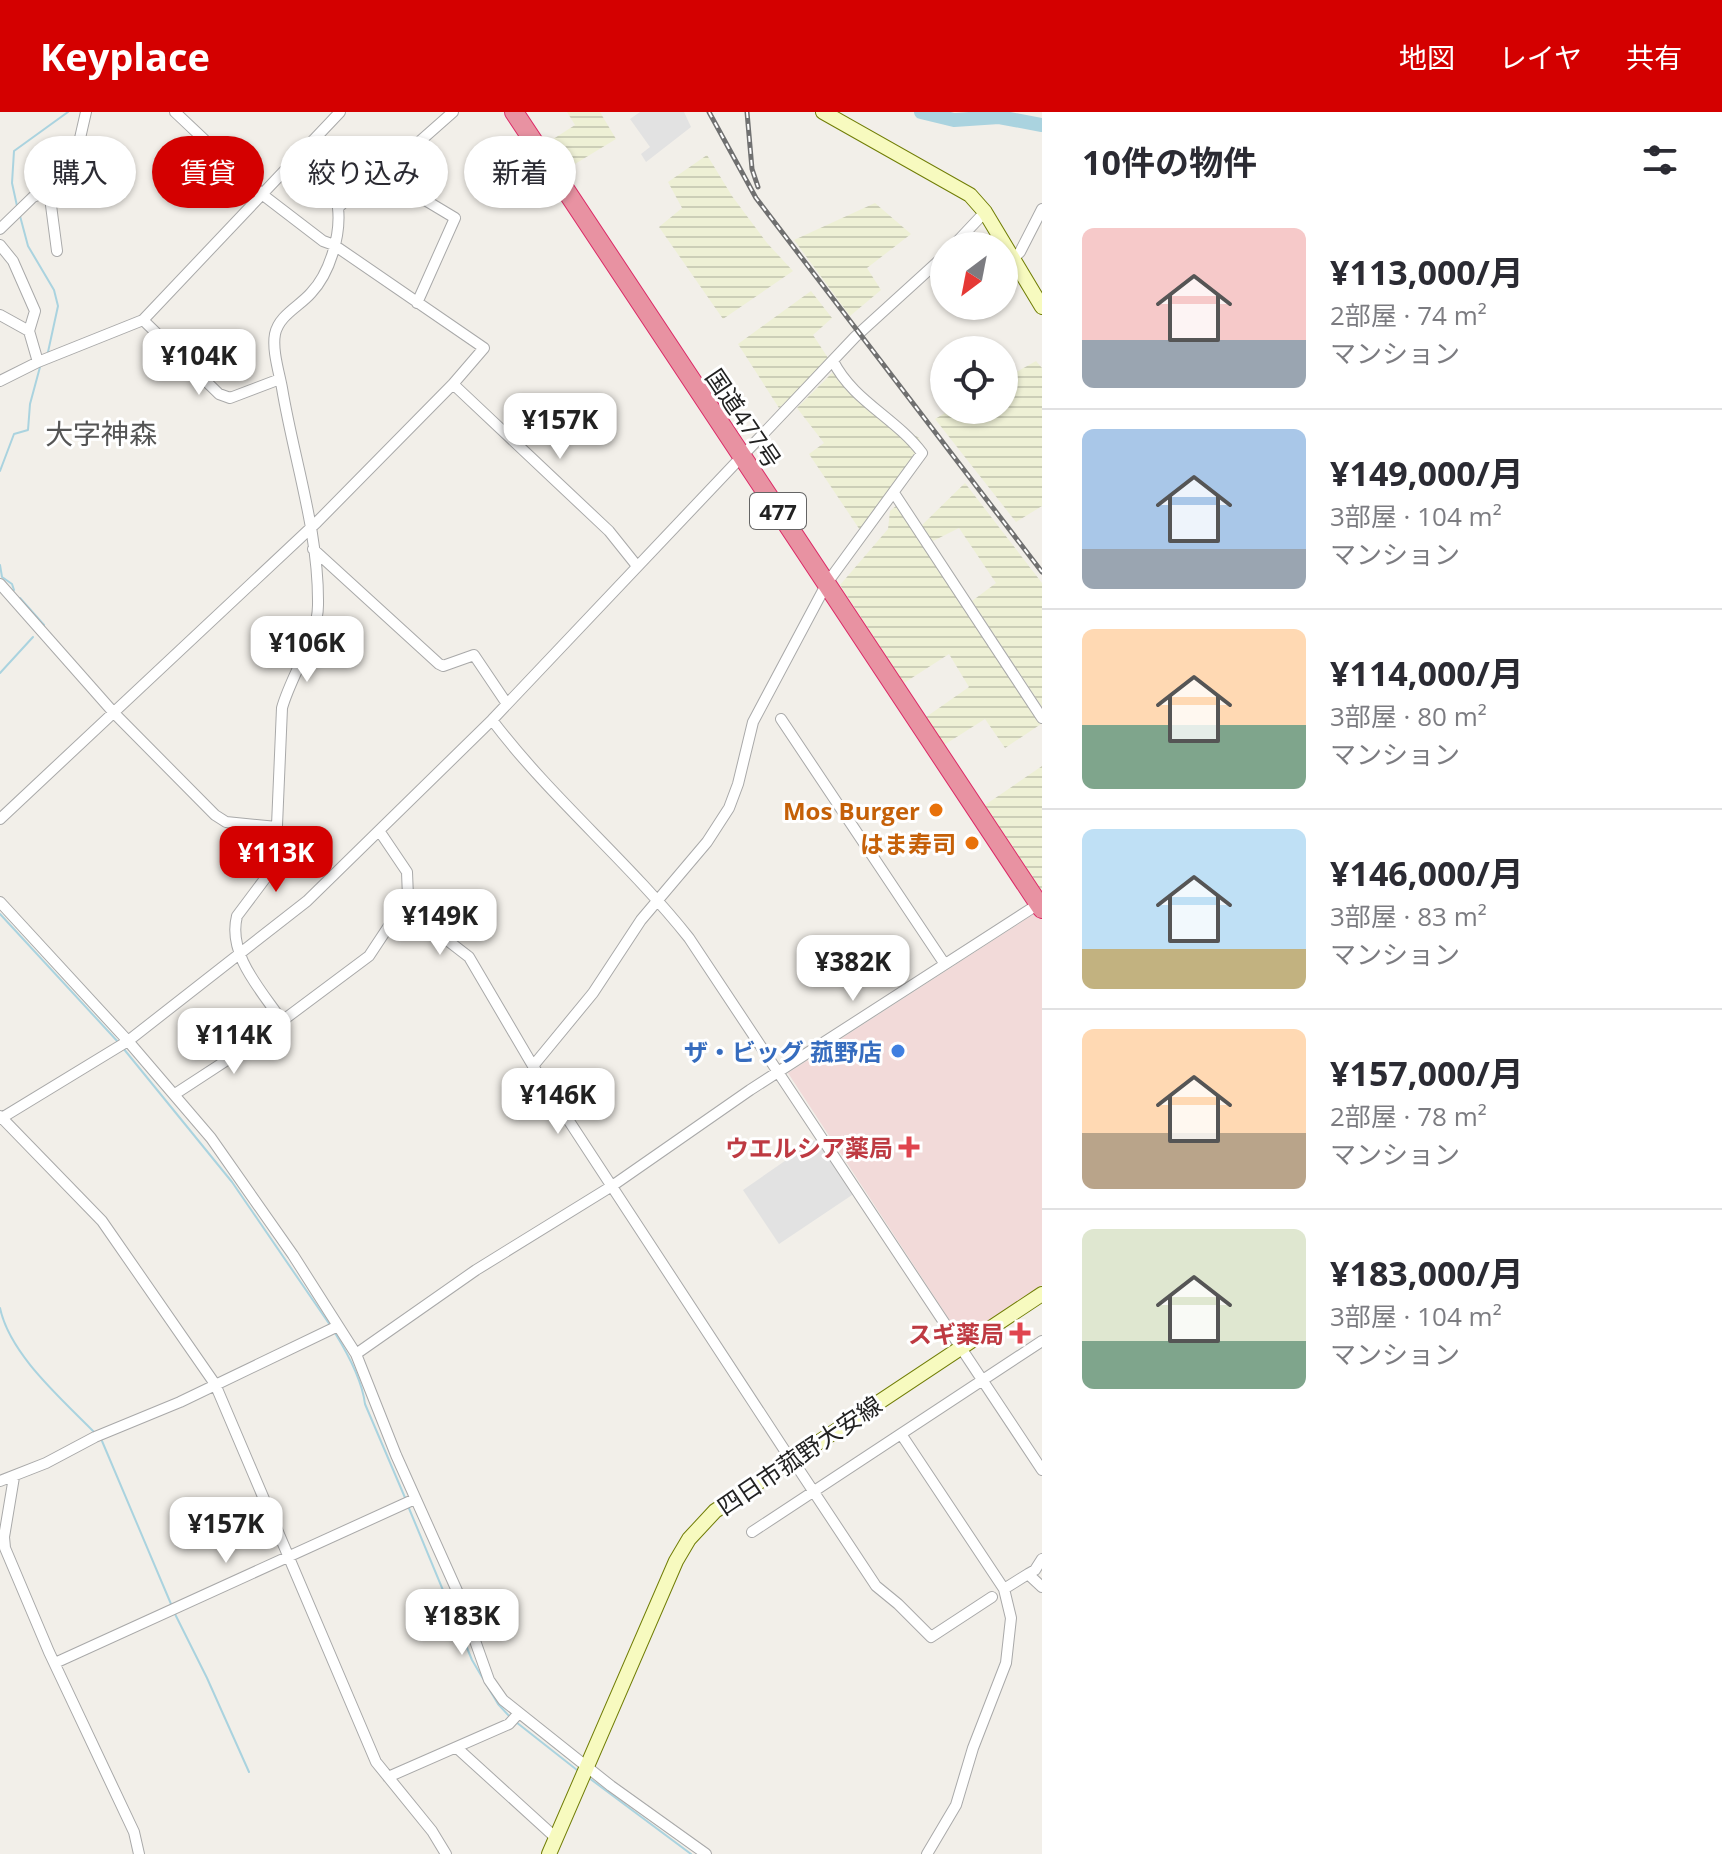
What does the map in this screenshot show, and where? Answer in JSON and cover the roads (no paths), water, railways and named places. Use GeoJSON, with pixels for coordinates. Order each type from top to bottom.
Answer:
{"type":"FeatureCollection","features":[{"type":"Feature","properties":{"kind":"highway","name":"国道477号"},"geometry":{"type":"LineString","coordinates":[[514,112],[1041,905]]}},
{"type":"Feature","properties":{"kind":"main road"},"geometry":{"type":"LineString","coordinates":[[823,112],[962,188],[985,212],[997,232]]}},
{"type":"Feature","properties":{"kind":"main road"},"geometry":{"type":"LineString","coordinates":[[1018,267],[1042,307]]}},
{"type":"Feature","properties":{"kind":"main road","name":"四日市菰野大安線"},"geometry":{"type":"LineString","coordinates":[[549,1854],[676,1561],[689,1539],[715,1511],[1042,1294]]}},
{"type":"Feature","properties":{"kind":"street"},"geometry":{"type":"LineString","coordinates":[[81,136],[86,112]]}},
{"type":"Feature","properties":{"kind":"street"},"geometry":{"type":"LineString","coordinates":[[175,112],[200,136]]}},
{"type":"Feature","properties":{"kind":"street"},"geometry":{"type":"LineString","coordinates":[[264,194],[340,112]]}},
{"type":"Feature","properties":{"kind":"street"},"geometry":{"type":"LineString","coordinates":[[423,136],[446,114]]}},
{"type":"Feature","properties":{"kind":"street"},"geometry":{"type":"LineString","coordinates":[[0,819],[310,528],[453,384],[484,348],[334,245],[323,241],[264,196]]}},
{"type":"Feature","properties":{"kind":"street"},"geometry":{"type":"LineString","coordinates":[[0,229],[24,206]]}},
{"type":"Feature","properties":{"kind":"street"},"geometry":{"type":"LineString","coordinates":[[50,208],[53,244]]}},
{"type":"Feature","properties":{"kind":"street"},"geometry":{"type":"LineString","coordinates":[[0,381],[38,362],[143,320],[251,208]]}},
{"type":"Feature","properties":{"kind":"street"},"geometry":{"type":"LineString","coordinates":[[282,1021],[239,957],[235,924],[237,916],[273,868],[282,708],[288,686],[317,624],[310,528],[275,339],[277,327],[283,318],[310,295],[321,280],[334,245],[338,208]]}},
{"type":"Feature","properties":{"kind":"street"},"geometry":{"type":"LineString","coordinates":[[417,303],[455,218],[438,208]]}},
{"type":"Feature","properties":{"kind":"street"},"geometry":{"type":"LineString","coordinates":[[1018,254],[1042,209]]}},
{"type":"Feature","properties":{"kind":"street"},"geometry":{"type":"LineString","coordinates":[[966,232],[985,212]]}},
{"type":"Feature","properties":{"kind":"street"},"geometry":{"type":"LineString","coordinates":[[0,245],[13,261],[35,311],[29,331],[38,362]]}},
{"type":"Feature","properties":{"kind":"street"},"geometry":{"type":"LineString","coordinates":[[446,1854],[369,1748],[215,1384],[102,1221],[1,1117],[123,1044],[239,957],[307,901],[492,720],[833,361],[930,269]]}},
{"type":"Feature","properties":{"kind":"street"},"geometry":{"type":"LineString","coordinates":[[0,315],[29,331]]}},
{"type":"Feature","properties":{"kind":"street"},"geometry":{"type":"LineString","coordinates":[[143,320],[219,394],[230,398],[280,379]]}},
{"type":"Feature","properties":{"kind":"street"},"geometry":{"type":"LineString","coordinates":[[533,1066],[593,993],[658,899],[707,842],[729,808],[753,722],[827,583],[922,453],[910,438],[857,394],[840,375],[833,361]]}},
{"type":"Feature","properties":{"kind":"street"},"geometry":{"type":"LineString","coordinates":[[453,384],[600,523],[637,566]]}},
{"type":"Feature","properties":{"kind":"street"},"geometry":{"type":"LineString","coordinates":[[894,493],[1042,718]]}},
{"type":"Feature","properties":{"kind":"street"},"geometry":{"type":"LineString","coordinates":[[313,549],[439,664],[443,666],[474,655],[507,704]]}},
{"type":"Feature","properties":{"kind":"street"},"geometry":{"type":"LineString","coordinates":[[0,584],[114,713],[215,815],[226,822],[277,827]]}},
{"type":"Feature","properties":{"kind":"street"},"geometry":{"type":"LineString","coordinates":[[781,719],[944,963]]}},
{"type":"Feature","properties":{"kind":"street"},"geometry":{"type":"LineString","coordinates":[[492,720],[517,753],[658,899],[689,938],[1042,1470]]}},
{"type":"Feature","properties":{"kind":"street"},"geometry":{"type":"LineString","coordinates":[[175,1094],[273,1030],[369,956],[408,897],[407,872],[380,832]]}},
{"type":"Feature","properties":{"kind":"street"},"geometry":{"type":"LineString","coordinates":[[408,897],[439,922],[447,940],[469,957],[533,1066],[880,1591],[898,1604],[931,1637],[992,1597]]}},
{"type":"Feature","properties":{"kind":"street"},"geometry":{"type":"LineString","coordinates":[[0,902],[123,1044],[175,1094],[249,1190],[335,1328],[356,1354],[410,1502],[458,1593],[489,1680],[515,1718],[584,1772],[706,1854]]}},
{"type":"Feature","properties":{"kind":"street"},"geometry":{"type":"LineString","coordinates":[[356,1354],[476,1270],[612,1186],[779,1071],[944,963],[1041,905]]}},
{"type":"Feature","properties":{"kind":"street"},"geometry":{"type":"LineString","coordinates":[[0,1481],[180,1402],[335,1328]]}},
{"type":"Feature","properties":{"kind":"street"},"geometry":{"type":"LineString","coordinates":[[752,1532],[1042,1341]]}},
{"type":"Feature","properties":{"kind":"street"},"geometry":{"type":"LineString","coordinates":[[901,1434],[1004,1589],[1011,1618],[1006,1663],[973,1748],[956,1805],[927,1854]]}},
{"type":"Feature","properties":{"kind":"street"},"geometry":{"type":"LineString","coordinates":[[14,1477],[5,1548],[134,1832],[139,1854]]}},
{"type":"Feature","properties":{"kind":"street"},"geometry":{"type":"LineString","coordinates":[[55,1663],[410,1502]]}},
{"type":"Feature","properties":{"kind":"street"},"geometry":{"type":"LineString","coordinates":[[1004,1589],[1035,1570],[1042,1559]]}},
{"type":"Feature","properties":{"kind":"street"},"geometry":{"type":"LineString","coordinates":[[1028,1574],[1042,1587]]}},
{"type":"Feature","properties":{"kind":"street"},"geometry":{"type":"LineString","coordinates":[[388,1777],[457,1748],[515,1718]]}},
{"type":"Feature","properties":{"kind":"street"},"geometry":{"type":"LineString","coordinates":[[457,1748],[556,1838]]}},
{"type":"Feature","properties":{"kind":"waterway"},"geometry":{"type":"LineString","coordinates":[[17,206],[12,183],[14,151],[68,112]]}},
{"type":"Feature","properties":{"kind":"waterway"},"geometry":{"type":"LineString","coordinates":[[921,112],[954,120],[999,117],[1042,125]]}},
{"type":"Feature","properties":{"kind":"waterway"},"geometry":{"type":"LineString","coordinates":[[20,216],[28,246],[54,290],[58,306],[48,352]]}},
{"type":"Feature","properties":{"kind":"waterway"},"geometry":{"type":"LineString","coordinates":[[0,471],[14,434],[28,430],[30,404],[40,367]]}},
{"type":"Feature","properties":{"kind":"waterway"},"geometry":{"type":"LineString","coordinates":[[0,565],[2,577],[12,584],[14,590]]}},
{"type":"Feature","properties":{"kind":"waterway"},"geometry":{"type":"LineString","coordinates":[[20,598],[44,625]]}},
{"type":"Feature","properties":{"kind":"waterway"},"geometry":{"type":"LineString","coordinates":[[0,673],[33,637]]}},
{"type":"Feature","properties":{"kind":"waterway"},"geometry":{"type":"LineString","coordinates":[[0,914],[119,1043]]}},
{"type":"Feature","properties":{"kind":"waterway"},"geometry":{"type":"LineString","coordinates":[[123,1048],[232,1182],[330,1325]]}},
{"type":"Feature","properties":{"kind":"waterway"},"geometry":{"type":"LineString","coordinates":[[0,1308],[14,1343],[26,1359],[95,1433]]}},
{"type":"Feature","properties":{"kind":"waterway"},"geometry":{"type":"LineString","coordinates":[[335,1333],[354,1367],[365,1404],[406,1500]]}},
{"type":"Feature","properties":{"kind":"waterway"},"geometry":{"type":"LineString","coordinates":[[102,1441],[171,1604]]}},
{"type":"Feature","properties":{"kind":"waterway"},"geometry":{"type":"LineString","coordinates":[[408,1506],[472,1660],[498,1704],[511,1718]]}},
{"type":"Feature","properties":{"kind":"waterway"},"geometry":{"type":"LineString","coordinates":[[175,1614],[249,1772]]}},
{"type":"Feature","properties":{"kind":"waterway"},"geometry":{"type":"LineString","coordinates":[[516,1722],[577,1770]]}},
{"type":"Feature","properties":{"kind":"waterway"},"geometry":{"type":"LineString","coordinates":[[589,1778],[691,1854]]}},
{"type":"Feature","properties":{"kind":"railway"},"geometry":{"type":"LineString","coordinates":[[709,112],[756,198],[1042,572]]}},
{"type":"Feature","properties":{"kind":"railway"},"geometry":{"type":"LineString","coordinates":[[747,112],[752,169],[758,187]]}},
{"type":"Feature","properties":{"kind":"place","name":"Mos Burger"},"geometry":{"type":"Point","coordinates":[936,810]}},
{"type":"Feature","properties":{"kind":"place","name":"はま寿司"},"geometry":{"type":"Point","coordinates":[972,843]}},
{"type":"Feature","properties":{"kind":"place","name":"ザ・ビッグ 菰野店"},"geometry":{"type":"Point","coordinates":[898,1051]}},
{"type":"Feature","properties":{"kind":"place","name":"ウエルシア薬局"},"geometry":{"type":"Point","coordinates":[909,1147]}},
{"type":"Feature","properties":{"kind":"place","name":"スギ薬局"},"geometry":{"type":"Point","coordinates":[1020,1333]}},
{"type":"Feature","properties":{"kind":"district","name":"大字神森"},"geometry":{"type":"Point","coordinates":[101,433]}}]}
